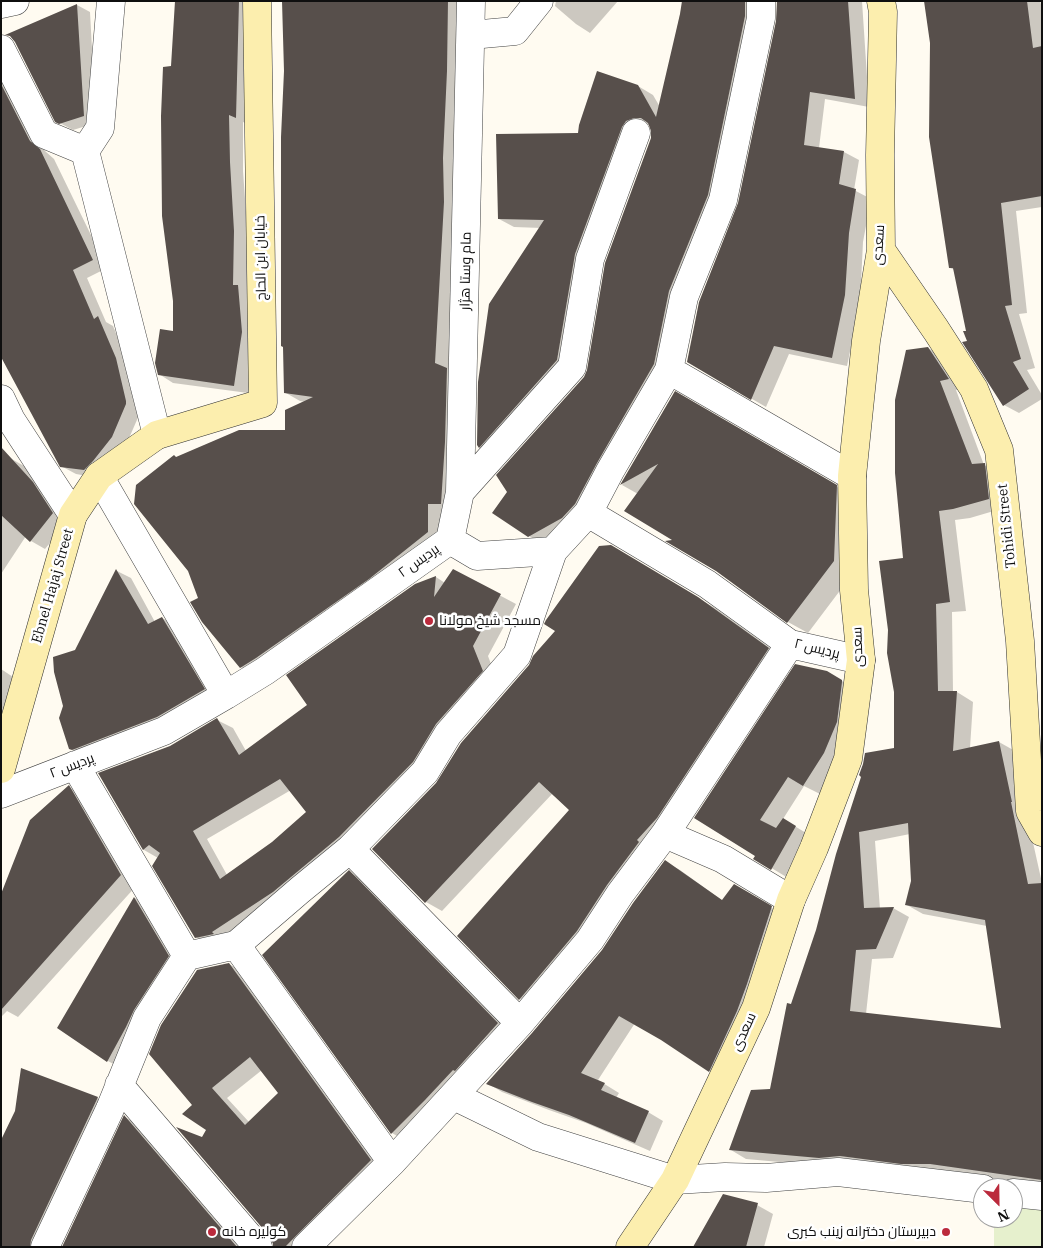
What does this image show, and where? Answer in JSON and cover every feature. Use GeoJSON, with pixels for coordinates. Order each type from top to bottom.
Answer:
{"type":"FeatureCollection","features":[{"type":"Feature","properties":{"kind":"street"},"geometry":{"type":"LineString","coordinates":[[1,4],[15,1]]}},
{"type":"Feature","properties":{"kind":"street"},"geometry":{"type":"LineString","coordinates":[[111,1],[100,128],[85,152],[157,435]]}},
{"type":"Feature","properties":{"kind":"street","name":"خیابان ابن الحاج"},"geometry":{"type":"LineString","coordinates":[[157,435],[263,403],[257,1]]}},
{"type":"Feature","properties":{"kind":"street","name":"مام وستا هژار"},"geometry":{"type":"LineString","coordinates":[[450,540],[460,492],[471,1]]}},
{"type":"Feature","properties":{"kind":"street"},"geometry":{"type":"LineString","coordinates":[[471,35],[515,31],[539,1]]}},
{"type":"Feature","properties":{"kind":"street"},"geometry":{"type":"LineString","coordinates":[[45,1247],[110,1109],[147,1018],[188,956],[236,945],[350,849],[425,772],[448,734],[517,654],[553,551],[588,513],[610,471],[669,370],[684,297],[723,200],[760,18],[761,1]]}},
{"type":"Feature","properties":{"kind":"street","name":"سعدی"},"geometry":{"type":"LineString","coordinates":[[630,1247],[675,1180],[756,1008],[791,900],[814,848],[848,759],[861,660],[854,590],[852,476],[866,341],[881,250],[882,1]]}},
{"type":"Feature","properties":{"kind":"street"},"geometry":{"type":"LineString","coordinates":[[1,49],[44,134],[85,152]]}},
{"type":"Feature","properties":{"kind":"street"},"geometry":{"type":"LineString","coordinates":[[460,492],[572,367],[590,260],[636,133]]}},
{"type":"Feature","properties":{"kind":"street","name":"Tohidi Street"},"geometry":{"type":"LineString","coordinates":[[881,250],[974,389],[999,450],[1020,641],[1030,811],[1042,832]]}},
{"type":"Feature","properties":{"kind":"street"},"geometry":{"type":"LineString","coordinates":[[669,370],[852,476]]}},
{"type":"Feature","properties":{"kind":"street"},"geometry":{"type":"LineString","coordinates":[[5,417],[73,515]]}},
{"type":"Feature","properties":{"kind":"street","name":"Ebnel Hajaj Street"},"geometry":{"type":"LineString","coordinates":[[1,769],[73,515],[99,476],[157,435]]}},
{"type":"Feature","properties":{"kind":"street"},"geometry":{"type":"LineString","coordinates":[[99,476],[226,695]]}},
{"type":"Feature","properties":{"kind":"street","name":"پردیس ۲"},"geometry":{"type":"LineString","coordinates":[[588,513],[707,584],[790,644],[861,660]]}},
{"type":"Feature","properties":{"kind":"street","name":"پردیس ۲"},"geometry":{"type":"LineString","coordinates":[[1,794],[164,730],[226,695],[265,670],[450,540],[477,556],[553,551]]}},
{"type":"Feature","properties":{"kind":"street"},"geometry":{"type":"LineString","coordinates":[[306,1247],[392,1162],[454,1096],[520,1024],[590,940],[620,894],[665,834],[790,644]]}},
{"type":"Feature","properties":{"kind":"street"},"geometry":{"type":"LineString","coordinates":[[75,765],[188,956]]}},
{"type":"Feature","properties":{"kind":"street"},"geometry":{"type":"LineString","coordinates":[[665,834],[722,859],[791,900]]}},
{"type":"Feature","properties":{"kind":"street"},"geometry":{"type":"LineString","coordinates":[[350,849],[520,1024]]}},
{"type":"Feature","properties":{"kind":"street"},"geometry":{"type":"LineString","coordinates":[[236,945],[392,1162]]}},
{"type":"Feature","properties":{"kind":"street"},"geometry":{"type":"LineString","coordinates":[[119,1086],[258,1247]]}},
{"type":"Feature","properties":{"kind":"street"},"geometry":{"type":"LineString","coordinates":[[454,1096],[538,1137],[675,1180],[725,1177],[766,1178],[838,1172],[973,1188]]}},
{"type":"Feature","properties":{"kind":"street"},"geometry":{"type":"LineString","coordinates":[[1023,1194],[1042,1196]]}},
{"type":"Feature","properties":{"kind":"green space"},"geometry":{"type":"Polygon","coordinates":[[[1023,1207],[1042,1207],[1042,1247],[994,1247],[994,1228],[1023,1228],[1023,1207]]]}},
{"type":"Feature","properties":{"kind":"building"},"geometry":{"type":"Polygon","coordinates":[[[175,1],[239,1],[236,118],[229,115],[234,231],[233,285],[238,285],[242,332],[234,386],[158,375],[155,363],[160,329],[173,331],[173,301],[162,216],[161,116],[163,67],[171,66],[175,1]]]}},
{"type":"Feature","properties":{"kind":"building"},"geometry":{"type":"Polygon","coordinates":[[[282,1],[448,1],[443,158],[444,202],[435,363],[447,368],[445,442],[441,504],[428,504],[428,532],[369,579],[240,668],[202,622],[190,602],[198,598],[188,571],[134,504],[136,485],[174,455],[176,457],[239,430],[285,430],[285,410],[313,397],[284,393],[283,347],[281,346],[281,137],[284,71],[282,1]]]}},
{"type":"Feature","properties":{"kind":"building"},"geometry":{"type":"Polygon","coordinates":[[[682,1],[745,1],[745,16],[708,195],[669,291],[654,364],[575,504],[562,518],[528,537],[492,513],[507,492],[496,475],[584,377],[587,370],[605,263],[651,138],[651,131],[648,123],[641,118],[626,121],[622,127],[575,254],[557,360],[479,448],[477,445],[478,382],[489,304],[544,220],[498,219],[496,134],[578,133],[597,71],[638,85],[656,117],[682,1]]]}},
{"type":"Feature","properties":{"kind":"building"},"geometry":{"type":"Polygon","coordinates":[[[777,1],[848,1],[855,99],[810,92],[804,145],[844,151],[839,184],[856,189],[849,233],[845,295],[832,358],[774,346],[751,400],[687,362],[699,302],[738,203],[776,21],[777,1]]]}},
{"type":"Feature","properties":{"kind":"building"},"geometry":{"type":"Polygon","coordinates":[[[924,1],[1027,1],[1033,48],[1042,46],[1042,196],[1001,203],[1012,305],[1005,306],[1021,359],[1013,362],[1029,389],[1003,406],[962,342],[967,341],[963,331],[966,331],[953,268],[949,268],[929,137],[930,43],[924,1]]]}},
{"type":"Feature","properties":{"kind":"building"},"geometry":{"type":"Polygon","coordinates":[[[77,4],[84,116],[59,124],[55,122],[15,42],[10,36],[5,35],[77,4]]]}},
{"type":"Feature","properties":{"kind":"building"},"geometry":{"type":"Polygon","coordinates":[[[1,84],[30,141],[40,149],[93,260],[73,270],[94,319],[98,316],[116,358],[126,401],[112,437],[84,470],[60,467],[1,357],[1,84]]]}},
{"type":"Feature","properties":{"kind":"building"},"geometry":{"type":"Polygon","coordinates":[[[928,347],[949,379],[940,381],[972,464],[985,463],[989,499],[939,511],[950,602],[936,604],[938,691],[957,691],[953,751],[999,741],[1028,884],[1042,883],[1042,1180],[930,1164],[901,1164],[840,1156],[819,1158],[729,1150],[751,1090],[770,1089],[787,1003],[791,1004],[816,930],[836,854],[861,777],[859,775],[865,753],[894,748],[894,692],[887,653],[888,630],[879,561],[903,558],[895,473],[895,400],[906,350],[928,347]],[[908,823],[859,832],[864,908],[894,907],[876,949],[856,950],[850,1011],[1001,1028],[985,920],[905,905],[911,881],[908,823]]]}},
{"type":"Feature","properties":{"kind":"building"},"geometry":{"type":"Polygon","coordinates":[[[675,391],[837,485],[834,561],[787,623],[716,571],[665,541],[672,540],[624,511],[658,464],[620,485],[675,391]]]}},
{"type":"Feature","properties":{"kind":"building"},"geometry":{"type":"Polygon","coordinates":[[[1,447],[33,482],[53,513],[30,542],[1,515],[1,447]]]}},
{"type":"Feature","properties":{"kind":"building"},"geometry":{"type":"Polygon","coordinates":[[[611,545],[698,597],[769,648],[657,818],[637,840],[639,842],[607,885],[577,931],[519,1000],[457,936],[569,810],[539,782],[425,903],[372,849],[436,783],[461,743],[529,665],[533,656],[555,631],[544,624],[546,620],[599,546],[611,545]]]}},
{"type":"Feature","properties":{"kind":"building"},"geometry":{"type":"Polygon","coordinates":[[[116,569],[148,624],[162,617],[205,689],[157,717],[72,750],[69,749],[59,718],[63,706],[54,672],[53,657],[75,650],[116,569]]]}},
{"type":"Feature","properties":{"kind":"building"},"geometry":{"type":"Polygon","coordinates":[[[453,569],[501,594],[473,646],[483,671],[436,724],[413,762],[339,837],[273,892],[212,932],[214,934],[195,938],[152,866],[160,853],[149,845],[143,850],[98,773],[170,746],[217,718],[239,755],[307,705],[286,675],[415,584],[436,576],[434,597],[453,569]],[[280,779],[193,831],[220,879],[272,842],[306,812],[280,779]]]}},
{"type":"Feature","properties":{"kind":"building"},"geometry":{"type":"Polygon","coordinates":[[[795,664],[827,671],[842,680],[842,682],[837,722],[824,753],[803,786],[788,777],[760,820],[776,828],[783,818],[796,826],[771,870],[753,859],[755,856],[694,818],[795,664]]]}},
{"type":"Feature","properties":{"kind":"building"},"geometry":{"type":"Polygon","coordinates":[[[69,785],[121,875],[1,1010],[1,894],[30,820],[69,785]]]}},
{"type":"Feature","properties":{"kind":"building"},"geometry":{"type":"Polygon","coordinates":[[[665,860],[722,900],[734,884],[772,906],[737,1011],[709,1072],[661,1040],[619,1016],[581,1073],[605,1083],[601,1090],[649,1111],[635,1143],[569,1115],[486,1084],[602,950],[633,903],[665,860]]]}},
{"type":"Feature","properties":{"kind":"building"},"geometry":{"type":"Polygon","coordinates":[[[349,870],[498,1023],[455,1071],[453,1070],[391,1134],[262,955],[349,870]]]}},
{"type":"Feature","properties":{"kind":"building"},"geometry":{"type":"Polygon","coordinates":[[[134,897],[169,956],[134,1010],[107,1062],[57,1028],[134,897]]]}},
{"type":"Feature","properties":{"kind":"building"},"geometry":{"type":"Polygon","coordinates":[[[229,963],[371,1160],[285,1247],[273,1247],[270,1237],[176,1127],[202,1137],[206,1130],[182,1114],[192,1105],[149,1054],[161,1025],[197,970],[229,963]],[[250,1057],[212,1088],[245,1125],[278,1093],[250,1057]]]}},
{"type":"Feature","properties":{"kind":"building"},"geometry":{"type":"Polygon","coordinates":[[[21,1068],[98,1097],[31,1240],[30,1247],[1,1247],[1,1140],[15,1111],[21,1068]]]}},
{"type":"Feature","properties":{"kind":"building"},"geometry":{"type":"Polygon","coordinates":[[[124,1115],[237,1247],[62,1247],[124,1115]]]}},
{"type":"Feature","properties":{"kind":"building"},"geometry":{"type":"Polygon","coordinates":[[[723,1194],[758,1203],[746,1247],[693,1247],[723,1194]]]}},
{"type":"Feature","properties":{"kind":"place","name":"مسجد شیخ مولانا"},"geometry":{"type":"Point","coordinates":[429,621]}},
{"type":"Feature","properties":{"kind":"place","name":"کولیره خانه"},"geometry":{"type":"Point","coordinates":[212,1232]}},
{"type":"Feature","properties":{"kind":"place","name":"دبیرستان دخترانه زینب کبری"},"geometry":{"type":"Point","coordinates":[946,1232]}}]}
